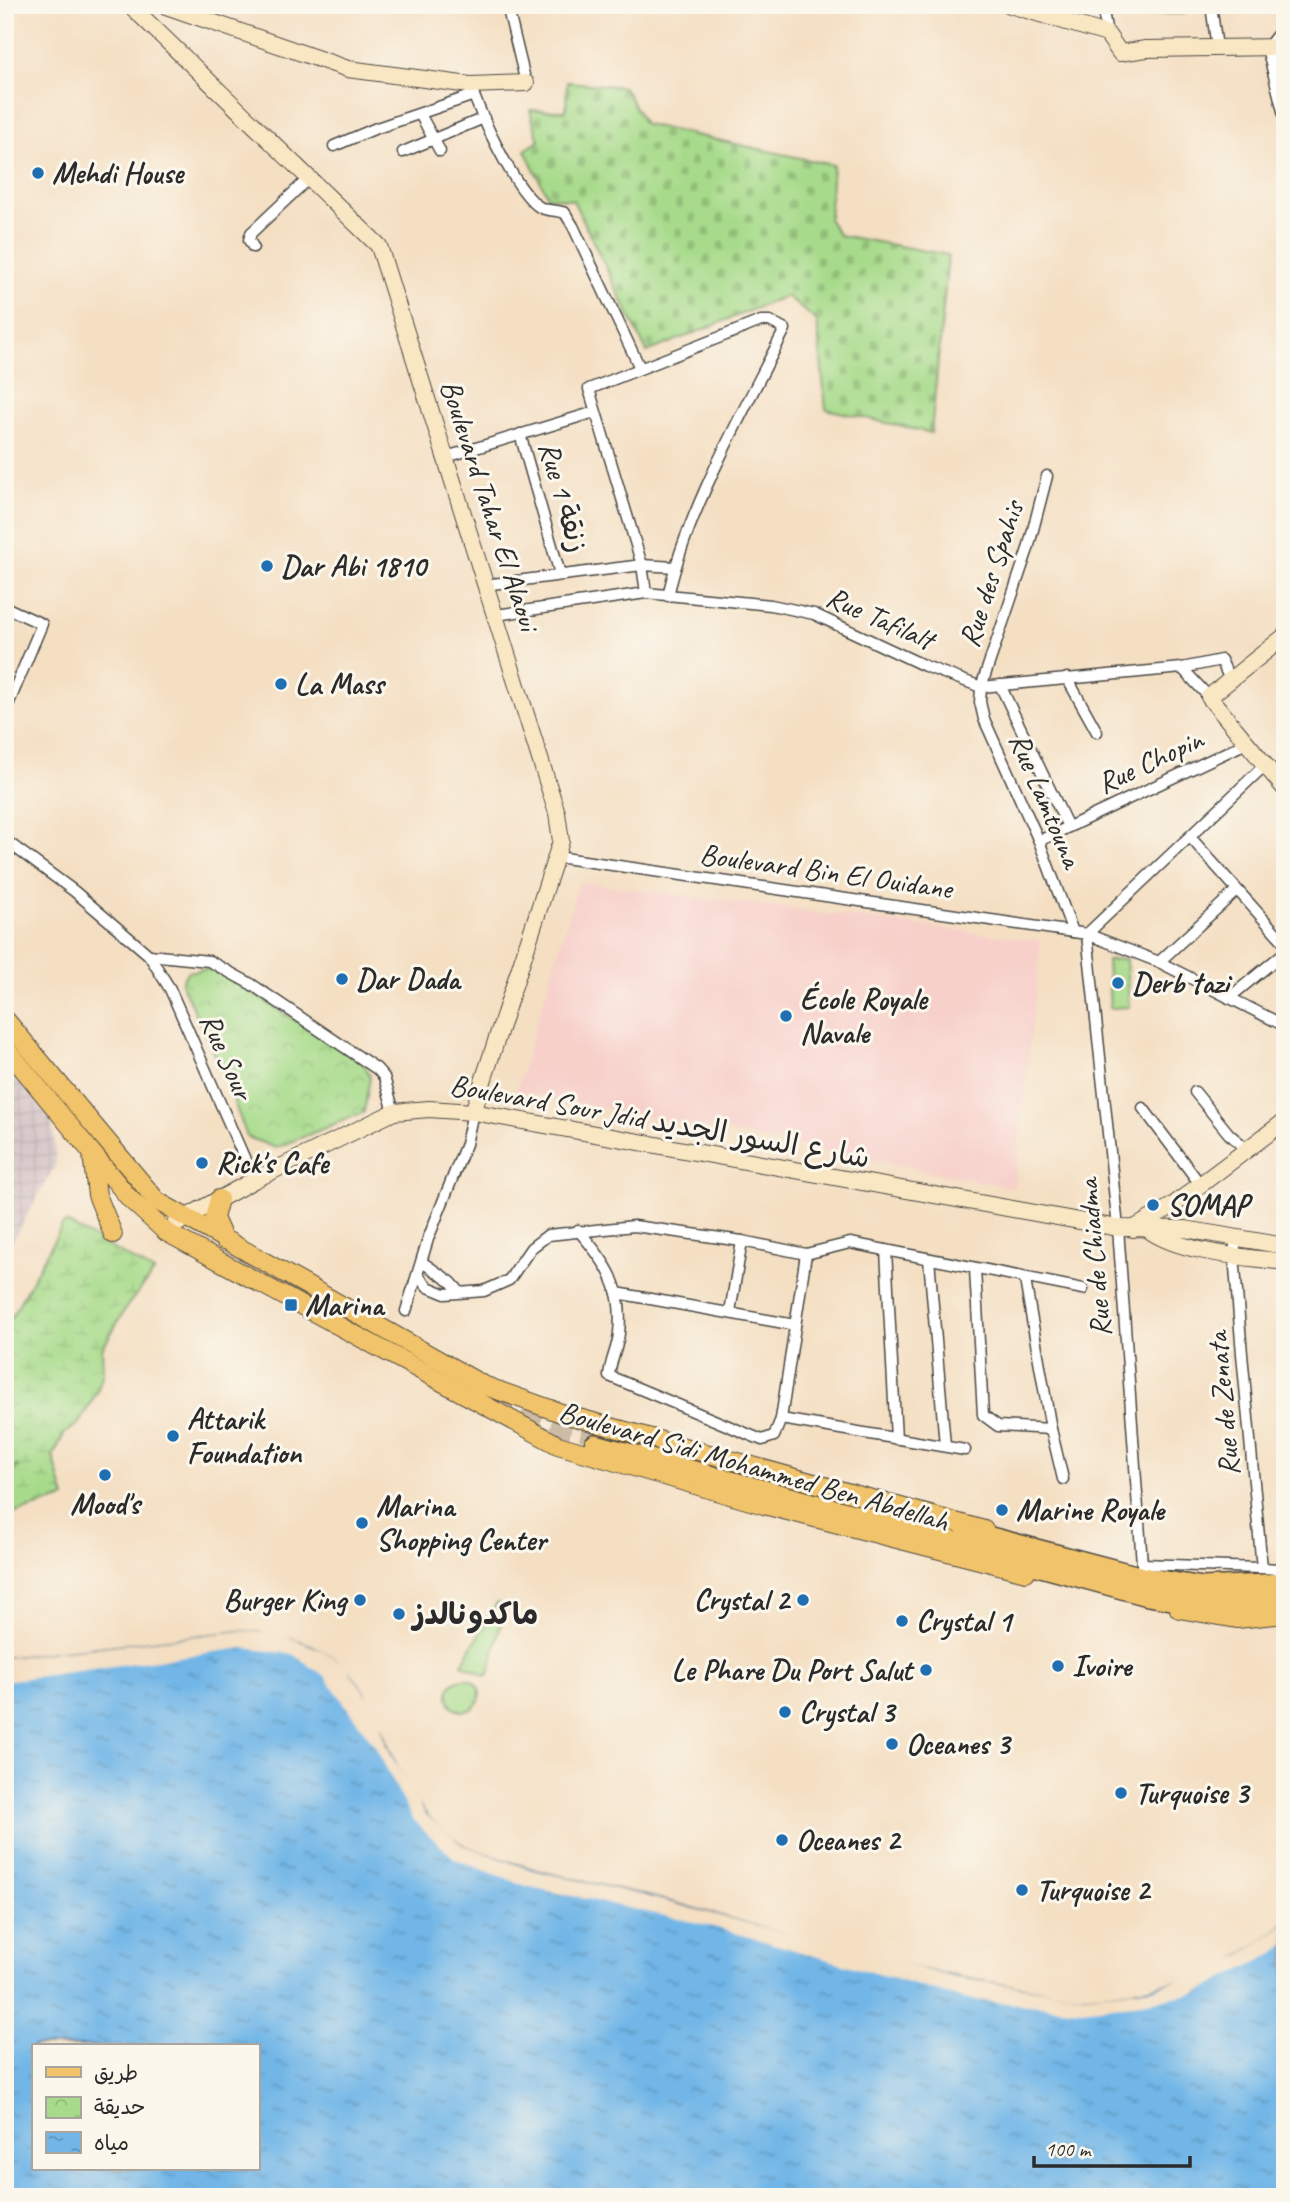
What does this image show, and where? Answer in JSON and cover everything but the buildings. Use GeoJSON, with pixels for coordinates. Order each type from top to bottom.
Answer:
{"type":"FeatureCollection","features":[{"type":"Feature","properties":{"kind":"highway"},"geometry":{"type":"LineString","coordinates":[[597,1439],[1011,1549]]}},
{"type":"Feature","properties":{"kind":"highway","name":"Boulevard Sidi Mohammed Ben Abdellah"},"geometry":{"type":"LineString","coordinates":[[1011,1549],[1143,1571],[1203,1588],[1274,1580]]}},
{"type":"Feature","properties":{"kind":"highway","name":"Boulevard Sidi Mohammed Ben Abdellah"},"geometry":{"type":"LineString","coordinates":[[1011,1549],[1177,1601],[1242,1605],[1285,1602]]}},
{"type":"Feature","properties":{"kind":"main road","name":"Boulevard Sidi Mohammed Ben Abdellah"},"geometry":{"type":"LineString","coordinates":[[5,1019],[157,1200],[482,1385],[570,1415],[970,1524],[1011,1549]]}},
{"type":"Feature","properties":{"kind":"main road","name":"Boulevard Sidi Mohammed Ben Abdellah"},"geometry":{"type":"LineString","coordinates":[[5,1047],[130,1199],[166,1232],[563,1447],[920,1547],[1199,1614],[1237,1619],[1285,1615]]}},
{"type":"Feature","properties":{"kind":"main road"},"geometry":{"type":"LineString","coordinates":[[92,1154],[97,1195],[113,1234]]}},
{"type":"Feature","properties":{"kind":"main road"},"geometry":{"type":"LineString","coordinates":[[219,1199],[215,1218],[224,1240]]}},
{"type":"Feature","properties":{"kind":"main road"},"geometry":{"type":"LineString","coordinates":[[570,1415],[580,1435],[563,1447],[553,1428],[570,1415]]}},
{"type":"Feature","properties":{"kind":"street","name":"Boulevard Tahar El Alaoui"},"geometry":{"type":"LineString","coordinates":[[130,5],[307,180],[379,246],[443,458],[496,615],[557,813],[561,841],[473,1112]]}},
{"type":"Feature","properties":{"kind":"street"},"geometry":{"type":"LineString","coordinates":[[163,5],[348,69],[472,90],[526,83],[507,5]]}},
{"type":"Feature","properties":{"kind":"street"},"geometry":{"type":"LineString","coordinates":[[1010,5],[1107,34]]}},
{"type":"Feature","properties":{"kind":"street"},"geometry":{"type":"LineString","coordinates":[[1102,5],[1107,34],[1120,53],[1146,49],[1285,47]]}},
{"type":"Feature","properties":{"kind":"street"},"geometry":{"type":"LineString","coordinates":[[1211,5],[1217,48]]}},
{"type":"Feature","properties":{"kind":"street"},"geometry":{"type":"LineString","coordinates":[[1267,48],[1285,25]]}},
{"type":"Feature","properties":{"kind":"street"},"geometry":{"type":"LineString","coordinates":[[1267,48],[1281,93],[1285,119]]}},
{"type":"Feature","properties":{"kind":"street"},"geometry":{"type":"LineString","coordinates":[[334,146],[420,114],[472,90]]}},
{"type":"Feature","properties":{"kind":"street"},"geometry":{"type":"LineString","coordinates":[[472,90],[501,153],[534,202],[542,209],[560,211],[568,218],[640,368]]}},
{"type":"Feature","properties":{"kind":"street"},"geometry":{"type":"LineString","coordinates":[[420,114],[440,151]]}},
{"type":"Feature","properties":{"kind":"street"},"geometry":{"type":"LineString","coordinates":[[403,152],[433,137],[484,118]]}},
{"type":"Feature","properties":{"kind":"street"},"geometry":{"type":"LineString","coordinates":[[253,247],[249,237],[251,233],[307,180]]}},
{"type":"Feature","properties":{"kind":"street"},"geometry":{"type":"LineString","coordinates":[[646,593],[642,565],[589,390],[761,321],[785,329],[729,443],[675,567],[668,596]]}},
{"type":"Feature","properties":{"kind":"street"},"geometry":{"type":"LineString","coordinates":[[443,458],[595,412]]}},
{"type":"Feature","properties":{"kind":"street","name":"Rue 1 زنقة"},"geometry":{"type":"LineString","coordinates":[[520,434],[560,574]]}},
{"type":"Feature","properties":{"kind":"street","name":"Rue des Spahis"},"geometry":{"type":"LineString","coordinates":[[981,687],[1028,549],[1047,475]]}},
{"type":"Feature","properties":{"kind":"street"},"geometry":{"type":"LineString","coordinates":[[484,585],[642,565],[675,567]]}},
{"type":"Feature","properties":{"kind":"street","name":"Rue Tafilalt"},"geometry":{"type":"LineString","coordinates":[[496,615],[646,593],[728,599],[814,614],[925,666],[981,687],[1182,668],[1221,660],[1230,680]]}},
{"type":"Feature","properties":{"kind":"street"},"geometry":{"type":"LineString","coordinates":[[5,607],[42,624],[5,712]]}},
{"type":"Feature","properties":{"kind":"street"},"geometry":{"type":"LineString","coordinates":[[1209,697],[1285,636]]}},
{"type":"Feature","properties":{"kind":"street"},"geometry":{"type":"LineString","coordinates":[[1182,668],[1285,789]]}},
{"type":"Feature","properties":{"kind":"street"},"geometry":{"type":"LineString","coordinates":[[1067,678],[1097,732]]}},
{"type":"Feature","properties":{"kind":"street"},"geometry":{"type":"LineString","coordinates":[[1000,685],[1068,827]]}},
{"type":"Feature","properties":{"kind":"street","name":"Rue Lamtouna"},"geometry":{"type":"LineString","coordinates":[[981,687],[980,702],[984,719],[1039,841],[1073,932]]}},
{"type":"Feature","properties":{"kind":"street","name":"Rue Chopin"},"geometry":{"type":"LineString","coordinates":[[1039,841],[1244,744]]}},
{"type":"Feature","properties":{"kind":"street"},"geometry":{"type":"LineString","coordinates":[[1087,934],[1264,766]]}},
{"type":"Feature","properties":{"kind":"street"},"geometry":{"type":"LineString","coordinates":[[1190,836],[1236,891],[1285,943]]}},
{"type":"Feature","properties":{"kind":"street","name":"Rue Sour"},"geometry":{"type":"LineString","coordinates":[[5,840],[74,891],[149,955],[170,989],[254,1180]]}},
{"type":"Feature","properties":{"kind":"street","name":"Boulevard Bin El Ouidane"},"geometry":{"type":"LineString","coordinates":[[557,857],[1087,934],[1158,962],[1285,1026]]}},
{"type":"Feature","properties":{"kind":"street"},"geometry":{"type":"LineString","coordinates":[[1158,962],[1236,891]]}},
{"type":"Feature","properties":{"kind":"street","name":"Rue de Chiadma"},"geometry":{"type":"LineString","coordinates":[[1087,934],[1133,1229],[1143,1571]]}},
{"type":"Feature","properties":{"kind":"street"},"geometry":{"type":"LineString","coordinates":[[1228,998],[1285,952]]}},
{"type":"Feature","properties":{"kind":"street"},"geometry":{"type":"LineString","coordinates":[[149,955],[209,961],[262,992],[377,1069],[384,1077],[394,1112]]}},
{"type":"Feature","properties":{"kind":"street"},"geometry":{"type":"LineString","coordinates":[[1195,1093],[1228,1134],[1248,1150]]}},
{"type":"Feature","properties":{"kind":"street"},"geometry":{"type":"LineString","coordinates":[[1143,1108],[1200,1184]]}},
{"type":"Feature","properties":{"kind":"street","name":"Boulevard Sour Jdid شارع السور الجديد"},"geometry":{"type":"LineString","coordinates":[[166,1232],[185,1218],[254,1180],[394,1112],[420,1109],[473,1112],[1133,1229],[1234,1255],[1285,1262]]}},
{"type":"Feature","properties":{"kind":"street"},"geometry":{"type":"LineString","coordinates":[[406,1311],[466,1144],[473,1112]]}},
{"type":"Feature","properties":{"kind":"street"},"geometry":{"type":"LineString","coordinates":[[1133,1229],[1248,1150],[1285,1121]]}},
{"type":"Feature","properties":{"kind":"street"},"geometry":{"type":"LineString","coordinates":[[418,1276],[435,1291],[445,1294],[484,1291],[499,1287],[509,1280],[539,1239],[578,1230],[634,1227],[742,1241],[806,1254],[840,1243],[1083,1289]]}},
{"type":"Feature","properties":{"kind":"street","name":"Boulevard Sour Jdid شارع السور الجديد"},"geometry":{"type":"LineString","coordinates":[[1133,1229],[1171,1228],[1236,1236],[1285,1246]]}},
{"type":"Feature","properties":{"kind":"street"},"geometry":{"type":"LineString","coordinates":[[578,1230],[605,1261],[617,1293],[619,1334],[608,1374],[611,1378],[762,1440],[774,1436],[781,1419],[806,1254]]}},
{"type":"Feature","properties":{"kind":"street","name":"Rue de Zenata"},"geometry":{"type":"LineString","coordinates":[[1236,1236],[1234,1255],[1274,1580]]}},
{"type":"Feature","properties":{"kind":"street"},"geometry":{"type":"LineString","coordinates":[[730,1312],[742,1241]]}},
{"type":"Feature","properties":{"kind":"street"},"geometry":{"type":"LineString","coordinates":[[886,1250],[896,1439]]}},
{"type":"Feature","properties":{"kind":"street"},"geometry":{"type":"LineString","coordinates":[[929,1259],[945,1445]]}},
{"type":"Feature","properties":{"kind":"street"},"geometry":{"type":"LineString","coordinates":[[422,1262],[459,1291]]}},
{"type":"Feature","properties":{"kind":"street"},"geometry":{"type":"LineString","coordinates":[[975,1269],[984,1415],[998,1426],[1051,1429]]}},
{"type":"Feature","properties":{"kind":"street"},"geometry":{"type":"LineString","coordinates":[[1025,1280],[1051,1429],[1063,1479]]}},
{"type":"Feature","properties":{"kind":"street"},"geometry":{"type":"LineString","coordinates":[[617,1293],[794,1325]]}},
{"type":"Feature","properties":{"kind":"street"},"geometry":{"type":"LineString","coordinates":[[781,1419],[965,1450]]}},
{"type":"Feature","properties":{"kind":"street"},"geometry":{"type":"LineString","coordinates":[[1274,1580],[1268,1571],[1285,1569]]}},
{"type":"Feature","properties":{"kind":"shaded area","name":"École Royale Navale"},"geometry":{"type":"Polygon","coordinates":[[[579,882],[1041,941],[1014,1188],[516,1091],[579,882]]]}},
{"type":"Feature","properties":{"kind":"shaded area"},"geometry":{"type":"Polygon","coordinates":[[[5,1057],[52,1114],[56,1164],[5,1254],[5,1057]]]}},
{"type":"Feature","properties":{"kind":"green space"},"geometry":{"type":"Polygon","coordinates":[[[1115,5],[1185,5],[1184,14],[1115,13],[1115,5]]]}},
{"type":"Feature","properties":{"kind":"green space"},"geometry":{"type":"Polygon","coordinates":[[[567,82],[624,87],[644,124],[833,165],[829,220],[839,235],[948,255],[931,433],[826,409],[817,321],[786,296],[647,352],[573,200],[548,197],[525,150],[539,141],[530,110],[566,111],[567,82]]]}},
{"type":"Feature","properties":{"kind":"green space","name":"Derb tazi"},"geometry":{"type":"Polygon","coordinates":[[[1126,959],[1129,1007],[1110,1008],[1107,960],[1126,959]]]}},
{"type":"Feature","properties":{"kind":"green space"},"geometry":{"type":"Polygon","coordinates":[[[213,968],[364,1064],[370,1077],[364,1112],[276,1148],[247,1137],[222,1069],[181,983],[187,972],[213,968]]]}},
{"type":"Feature","properties":{"kind":"green space"},"geometry":{"type":"Polygon","coordinates":[[[67,1223],[154,1272],[127,1306],[102,1349],[103,1372],[97,1392],[79,1423],[64,1434],[53,1456],[65,1498],[5,1516],[9,1496],[6,1483],[18,1466],[5,1468],[5,1329],[63,1224],[67,1223]]]}},
{"type":"Feature","properties":{"kind":"green space"},"geometry":{"type":"Polygon","coordinates":[[[497,1603],[503,1605],[504,1610],[489,1674],[486,1676],[462,1664],[497,1603]]]}},
{"type":"Feature","properties":{"kind":"green space"},"geometry":{"type":"Polygon","coordinates":[[[464,1679],[475,1684],[480,1695],[475,1706],[464,1711],[453,1706],[448,1695],[453,1684],[464,1679]]]}},
{"type":"Feature","properties":{"kind":"water"},"geometry":{"type":"Polygon","coordinates":[[[240,1631],[296,1640],[333,1658],[358,1684],[376,1714],[405,1782],[427,1815],[460,1843],[530,1868],[690,1907],[874,1958],[968,1979],[1068,1994],[1125,1991],[1186,1978],[1224,1964],[1285,1923],[1285,2197],[5,2197],[5,1658],[240,1631]]]}},
{"type":"Feature","properties":{"kind":"pier"},"geometry":{"type":"Polygon","coordinates":[[[240,1631],[279,1633],[324,1651],[345,1665],[374,1705],[389,1751],[425,1814],[461,1844],[528,1869],[645,1896],[956,1978],[1084,1995],[1155,1988],[1241,1955],[1285,1923],[1285,1945],[1273,1954],[1196,1993],[1142,2003],[1082,2010],[964,1999],[707,1925],[526,1886],[455,1859],[413,1820],[375,1746],[325,1676],[293,1654],[243,1648],[5,1681],[5,1658],[240,1631]]]}},
{"type":"Feature","properties":{"kind":"tunnel"},"geometry":{"type":"LineString","coordinates":[[80,1125],[146,1196]]}},
{"type":"Feature","properties":{"kind":"tunnel"},"geometry":{"type":"LineString","coordinates":[[467,1384],[542,1421],[598,1433]]}},
{"type":"Feature","properties":{"kind":"place","name":"Mehdi House"},"geometry":{"type":"Point","coordinates":[38,173]}},
{"type":"Feature","properties":{"kind":"place","name":"Dar Abi 1810"},"geometry":{"type":"Point","coordinates":[267,566]}},
{"type":"Feature","properties":{"kind":"place","name":"La Mass"},"geometry":{"type":"Point","coordinates":[281,684]}},
{"type":"Feature","properties":{"kind":"place","name":"Dar Dada"},"geometry":{"type":"Point","coordinates":[342,979]}},
{"type":"Feature","properties":{"kind":"place","name":"Derb tazi"},"geometry":{"type":"Point","coordinates":[1118,983]}},
{"type":"Feature","properties":{"kind":"place","name":"École Royale Navale"},"geometry":{"type":"Point","coordinates":[786,1016]}},
{"type":"Feature","properties":{"kind":"place","name":"Rick's Cafe"},"geometry":{"type":"Point","coordinates":[202,1163]}},
{"type":"Feature","properties":{"kind":"place","name":"SOMAP"},"geometry":{"type":"Point","coordinates":[1153,1205]}},
{"type":"Feature","properties":{"kind":"place","name":"Marina"},"geometry":{"type":"Point","coordinates":[291,1305]}},
{"type":"Feature","properties":{"kind":"place","name":"Attarik Foundation"},"geometry":{"type":"Point","coordinates":[173,1436]}},
{"type":"Feature","properties":{"kind":"place","name":"Mood's"},"geometry":{"type":"Point","coordinates":[105,1475]}},
{"type":"Feature","properties":{"kind":"place","name":"Marine Royale"},"geometry":{"type":"Point","coordinates":[1002,1510]}},
{"type":"Feature","properties":{"kind":"place","name":"Marina Shopping Center"},"geometry":{"type":"Point","coordinates":[362,1523]}},
{"type":"Feature","properties":{"kind":"place","name":"Burger King"},"geometry":{"type":"Point","coordinates":[360,1600]}},
{"type":"Feature","properties":{"kind":"place","name":"Crystal 2"},"geometry":{"type":"Point","coordinates":[803,1600]}},
{"type":"Feature","properties":{"kind":"place","name":"ماكدونالدز"},"geometry":{"type":"Point","coordinates":[399,1614]}},
{"type":"Feature","properties":{"kind":"place","name":"Crystal 1"},"geometry":{"type":"Point","coordinates":[902,1621]}},
{"type":"Feature","properties":{"kind":"place","name":"Ivoire"},"geometry":{"type":"Point","coordinates":[1058,1666]}},
{"type":"Feature","properties":{"kind":"place","name":"Le Phare Du Port Salut"},"geometry":{"type":"Point","coordinates":[926,1670]}},
{"type":"Feature","properties":{"kind":"place","name":"Crystal 3"},"geometry":{"type":"Point","coordinates":[785,1712]}},
{"type":"Feature","properties":{"kind":"place","name":"Oceanes 3"},"geometry":{"type":"Point","coordinates":[892,1744]}},
{"type":"Feature","properties":{"kind":"place","name":"Turquoise 3"},"geometry":{"type":"Point","coordinates":[1121,1793]}},
{"type":"Feature","properties":{"kind":"place","name":"Oceanes 2"},"geometry":{"type":"Point","coordinates":[782,1840]}},
{"type":"Feature","properties":{"kind":"place","name":"Turquoise 2"},"geometry":{"type":"Point","coordinates":[1022,1890]}}]}
